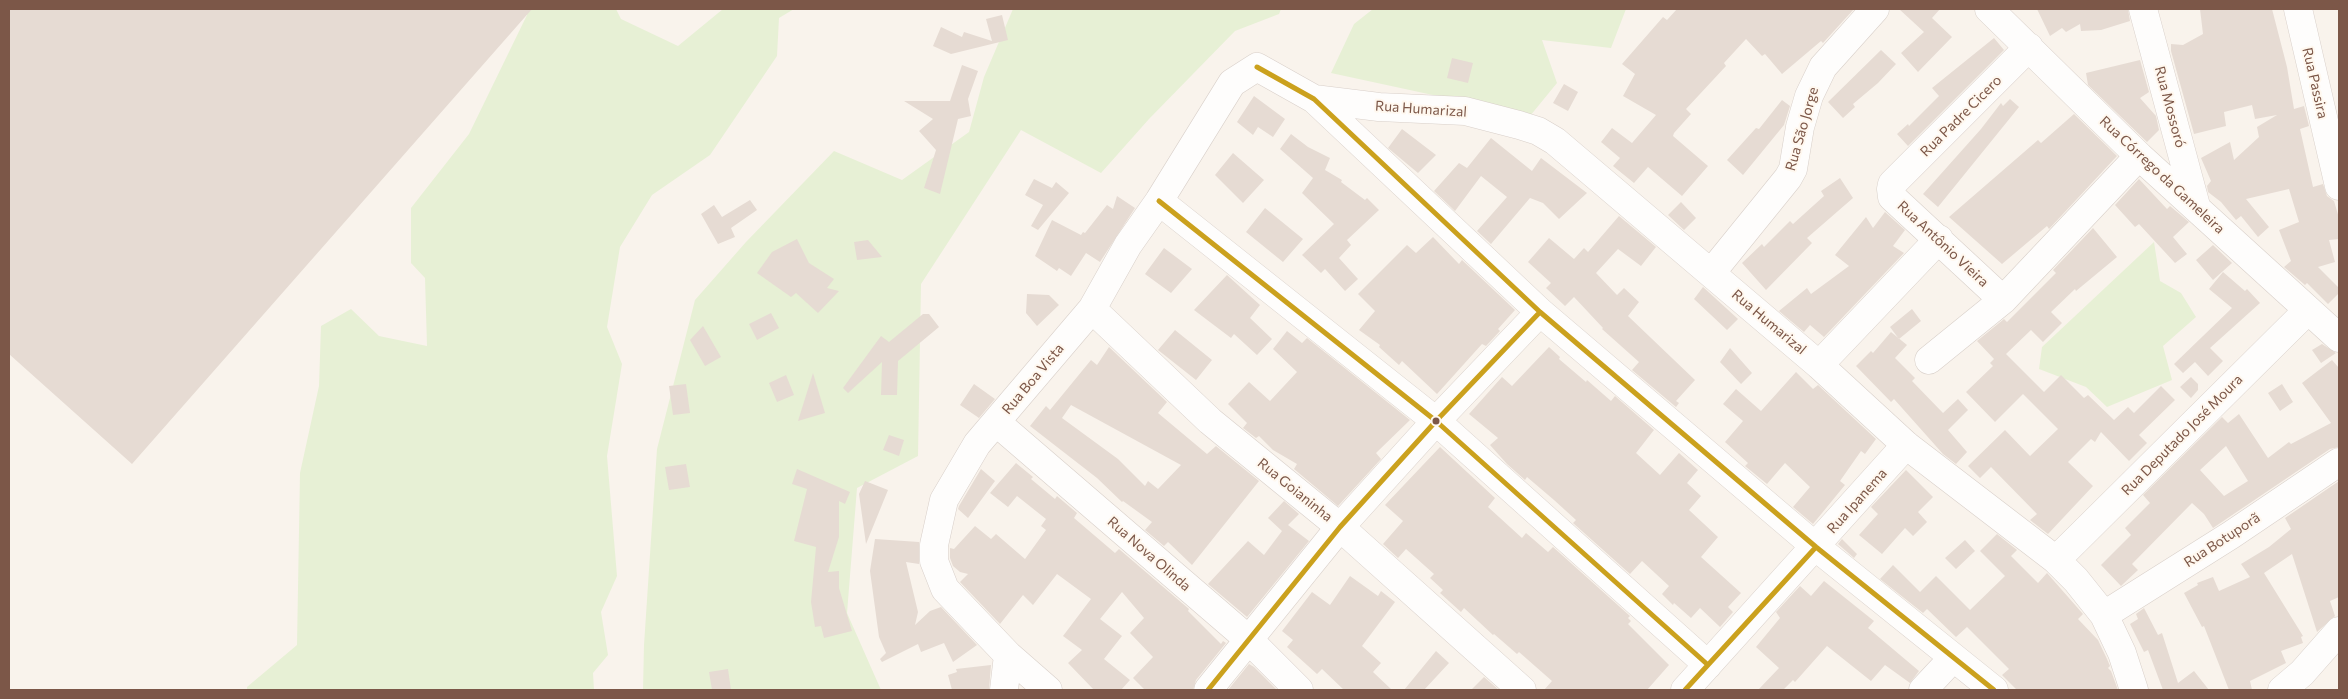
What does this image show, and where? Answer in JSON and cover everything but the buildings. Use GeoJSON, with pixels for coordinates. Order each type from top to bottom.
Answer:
{"type":"FeatureCollection","features":[{"type":"Feature","properties":{"kind":"street","name":"Rua São Jorge"},"geometry":{"type":"LineString","coordinates":[[1712,273],[1788,178],[1793,169],[1800,127],[1809,96],[1823,67],[1875,9]]}},
{"type":"Feature","properties":{"kind":"street","name":"Rua Córrego da Gameleira"},"geometry":{"type":"LineString","coordinates":[[1989,9],[2139,156],[2339,338]]}},
{"type":"Feature","properties":{"kind":"street"},"geometry":{"type":"LineString","coordinates":[[2018,9],[2029,47]]}},
{"type":"Feature","properties":{"kind":"street","name":"Rua Mossoró"},"geometry":{"type":"LineString","coordinates":[[2143,9],[2196,206]]}},
{"type":"Feature","properties":{"kind":"street","name":"Rua Passira"},"geometry":{"type":"LineString","coordinates":[[2298,9],[2339,186]]}},
{"type":"Feature","properties":{"kind":"street","name":"Rua Padre Cicero"},"geometry":{"type":"LineString","coordinates":[[1892,184],[2029,47]]}},
{"type":"Feature","properties":{"kind":"street","name":"Rua Boa Vista"},"geometry":{"type":"LineString","coordinates":[[1048,690],[1008,655],[945,589],[934,561],[934,545],[944,500],[965,460],[1092,309],[1128,245],[1159,201],[1232,83],[1257,67],[1314,99]]}},
{"type":"Feature","properties":{"kind":"street","name":"Rua Humarizal"},"geometry":{"type":"LineString","coordinates":[[1314,99],[1379,107],[1465,111],[1538,131],[1555,141],[1819,365],[1906,445],[2056,560],[2076,580],[2104,616],[2122,653],[2134,690]]}},
{"type":"Feature","properties":{"kind":"street"},"geometry":{"type":"LineString","coordinates":[[1314,99],[1540,312],[1816,547],[1994,690]]}},
{"type":"Feature","properties":{"kind":"street"},"geometry":{"type":"LineString","coordinates":[[1928,360],[2003,300],[2139,156]]}},
{"type":"Feature","properties":{"kind":"street","name":"Rua Antônio Vieira"},"geometry":{"type":"LineString","coordinates":[[1892,184],[1892,197],[2003,300]]}},
{"type":"Feature","properties":{"kind":"street"},"geometry":{"type":"LineString","coordinates":[[1159,201],[1436,420],[1708,665]]}},
{"type":"Feature","properties":{"kind":"street"},"geometry":{"type":"LineString","coordinates":[[1819,365],[1939,239]]}},
{"type":"Feature","properties":{"kind":"street","name":"Rua Goianinha"},"geometry":{"type":"LineString","coordinates":[[1092,309],[1210,421],[1340,527],[1522,690]]}},
{"type":"Feature","properties":{"kind":"street","name":"Rua Deputado José Moura"},"geometry":{"type":"LineString","coordinates":[[2056,560],[2308,310]]}},
{"type":"Feature","properties":{"kind":"street"},"geometry":{"type":"LineString","coordinates":[[1208,690],[1340,527],[1436,420],[1540,312]]}},
{"type":"Feature","properties":{"kind":"street","name":"Rua Nova Olinda"},"geometry":{"type":"LineString","coordinates":[[996,422],[1248,639],[1300,690]]}},
{"type":"Feature","properties":{"kind":"street","name":"Rua Ipanema"},"geometry":{"type":"LineString","coordinates":[[1685,690],[1906,445]]}},
{"type":"Feature","properties":{"kind":"street","name":"Rua Botuporã"},"geometry":{"type":"LineString","coordinates":[[2104,616],[2231,535],[2339,462]]}},
{"type":"Feature","properties":{"kind":"street"},"geometry":{"type":"LineString","coordinates":[[2282,690],[2302,674],[2339,631]]}},
{"type":"Feature","properties":{"kind":"street"},"geometry":{"type":"LineString","coordinates":[[1004,690],[1008,655]]}},
{"type":"Feature","properties":{"kind":"street"},"geometry":{"type":"LineString","coordinates":[[1922,690],[1953,658]]}},
{"type":"Feature","properties":{"kind":"green space"},"geometry":{"type":"Polygon","coordinates":[[[527,9],[616,9],[621,19],[678,46],[723,9],[794,9],[779,18],[777,56],[710,155],[652,195],[620,247],[607,327],[622,364],[607,456],[617,576],[601,612],[608,655],[593,673],[594,690],[247,690],[247,687],[297,645],[300,473],[319,386],[321,326],[351,309],[379,336],[427,346],[425,278],[411,263],[411,208],[469,134],[527,15],[527,9]]]}},
{"type":"Feature","properties":{"kind":"green space"},"geometry":{"type":"Polygon","coordinates":[[[1013,9],[1281,9],[1279,14],[1235,31],[1149,119],[1101,173],[1021,130],[921,284],[918,456],[857,488],[847,613],[881,690],[643,690],[644,645],[657,449],[695,300],[746,242],[834,151],[902,180],[969,132],[984,77],[1013,9]]]}},
{"type":"Feature","properties":{"kind":"green space"},"geometry":{"type":"Polygon","coordinates":[[[1373,9],[1626,9],[1611,48],[1542,40],[1557,83],[1530,116],[1331,73],[1354,24],[1373,9]]]}},
{"type":"Feature","properties":{"kind":"green space"},"geometry":{"type":"Polygon","coordinates":[[[2154,242],[2160,281],[2181,293],[2196,317],[2163,346],[2172,380],[2107,407],[2086,387],[2039,369],[2042,347],[2154,242]]]}},
{"type":"Feature","properties":{"kind":"transit line"},"geometry":{"type":"LineString","coordinates":[[1257,67],[1314,99],[1540,312],[1816,547],[1994,690]]}},
{"type":"Feature","properties":{"kind":"transit line"},"geometry":{"type":"LineString","coordinates":[[1159,201],[1436,421],[1708,665]]}},
{"type":"Feature","properties":{"kind":"transit line"},"geometry":{"type":"LineString","coordinates":[[1208,690],[1340,527],[1436,421],[1540,312]]}},
{"type":"Feature","properties":{"kind":"transit line"},"geometry":{"type":"LineString","coordinates":[[1685,690],[1816,547]]}}]}
